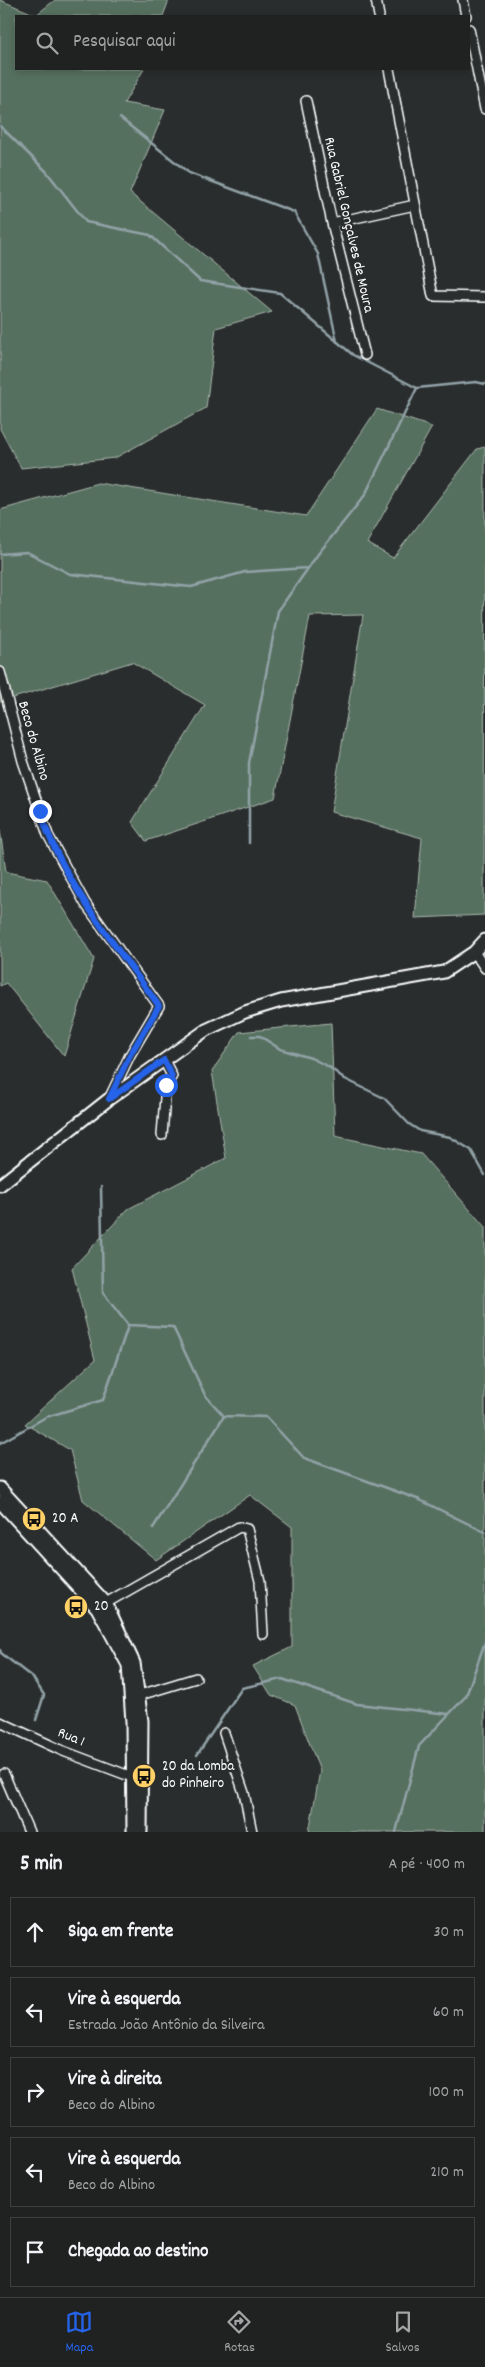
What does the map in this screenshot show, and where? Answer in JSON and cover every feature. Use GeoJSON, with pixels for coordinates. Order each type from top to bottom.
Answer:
{"type":"FeatureCollection","features":[{"type":"Feature","properties":{"kind":"main road"},"geometry":{"type":"LineString","coordinates":[[0,1185],[109,1099],[206,1030],[246,1012],[281,1001],[444,972],[474,952],[485,940]]}},
{"type":"Feature","properties":{"kind":"main road"},"geometry":{"type":"LineString","coordinates":[[0,1488],[106,1603],[134,1663],[140,1695],[142,1721],[141,1832]]}},
{"type":"Feature","properties":{"kind":"main road"},"geometry":{"type":"LineString","coordinates":[[0,1502],[97,1608],[114,1636],[128,1665],[132,1722],[132,1832]]}},
{"type":"Feature","properties":{"kind":"street"},"geometry":{"type":"LineString","coordinates":[[376,0],[379,15]]}},
{"type":"Feature","properties":{"kind":"street"},"geometry":{"type":"LineString","coordinates":[[463,0],[466,15]]}},
{"type":"Feature","properties":{"kind":"street"},"geometry":{"type":"LineString","coordinates":[[470,34],[485,109]]}},
{"type":"Feature","properties":{"kind":"street"},"geometry":{"type":"LineString","coordinates":[[389,70],[433,296],[485,297]]}},
{"type":"Feature","properties":{"kind":"street","name":"Rua Gabriel Gonçalves de Moura"},"geometry":{"type":"LineString","coordinates":[[306,101],[332,222],[365,355]]}},
{"type":"Feature","properties":{"kind":"street"},"geometry":{"type":"LineString","coordinates":[[332,222],[415,205]]}},
{"type":"Feature","properties":{"kind":"street","name":"Beco do Albino"},"geometry":{"type":"LineString","coordinates":[[0,672],[24,761],[48,835],[85,902],[159,1006],[130,1055],[109,1099]]}},
{"type":"Feature","properties":{"kind":"street"},"geometry":{"type":"LineString","coordinates":[[474,952],[485,968]]}},
{"type":"Feature","properties":{"kind":"street"},"geometry":{"type":"LineString","coordinates":[[162,1135],[166,1085],[172,1076],[164,1060]]}},
{"type":"Feature","properties":{"kind":"street"},"geometry":{"type":"LineString","coordinates":[[106,1603],[239,1527],[244,1526],[260,1581],[264,1634]]}},
{"type":"Feature","properties":{"kind":"street"},"geometry":{"type":"LineString","coordinates":[[140,1695],[196,1678]]}},
{"type":"Feature","properties":{"kind":"street","name":"Rua 1"},"geometry":{"type":"LineString","coordinates":[[0,1722],[62,1751],[132,1777]]}},
{"type":"Feature","properties":{"kind":"street"},"geometry":{"type":"LineString","coordinates":[[224,1732],[244,1793],[252,1832]]}},
{"type":"Feature","properties":{"kind":"street"},"geometry":{"type":"LineString","coordinates":[[4,1774],[29,1832]]}},
{"type":"Feature","properties":{"kind":"green space"},"geometry":{"type":"Polygon","coordinates":[[[0,0],[36,15],[15,15],[15,70],[143,70],[124,103],[165,110],[130,193],[272,312],[216,328],[206,408],[115,458],[21,468],[0,429],[0,0]]]}},
{"type":"Feature","properties":{"kind":"green space"},"geometry":{"type":"Polygon","coordinates":[[[55,0],[169,0],[163,15],[36,15],[55,0]]]}},
{"type":"Feature","properties":{"kind":"green space"},"geometry":{"type":"Polygon","coordinates":[[[377,409],[432,427],[367,543],[393,558],[477,449],[485,447],[484,915],[415,918],[422,838],[331,812],[363,615],[310,616],[275,798],[146,841],[132,822],[205,705],[132,662],[0,702],[0,510],[98,483],[306,516],[377,409]]]}},
{"type":"Feature","properties":{"kind":"green space"},"geometry":{"type":"Polygon","coordinates":[[[0,830],[6,872],[47,880],[94,959],[64,1056],[6,983],[0,986],[0,830]]]}},
{"type":"Feature","properties":{"kind":"green space"},"geometry":{"type":"Polygon","coordinates":[[[331,1023],[335,1136],[421,1154],[485,1227],[485,1832],[309,1832],[320,1771],[295,1705],[271,1695],[253,1666],[292,1647],[292,1527],[250,1495],[156,1560],[83,1500],[70,1450],[25,1424],[95,1360],[72,1268],[128,1209],[226,1158],[212,1071],[239,1032],[331,1023]]]}},
{"type":"Feature","properties":{"kind":"waterway"},"geometry":{"type":"LineString","coordinates":[[120,118],[189,173],[294,212],[318,254],[337,342]]}},
{"type":"Feature","properties":{"kind":"waterway"},"geometry":{"type":"LineString","coordinates":[[0,126],[46,171],[86,222],[150,235],[200,281],[280,293],[353,355],[417,388],[476,382],[485,384]]}},
{"type":"Feature","properties":{"kind":"waterway"},"geometry":{"type":"LineString","coordinates":[[249,843],[249,763],[278,611],[318,554],[365,495],[417,388]]}},
{"type":"Feature","properties":{"kind":"waterway"},"geometry":{"type":"LineString","coordinates":[[0,554],[27,552],[70,574],[191,587],[245,572],[308,568]]}},
{"type":"Feature","properties":{"kind":"waterway"},"geometry":{"type":"LineString","coordinates":[[251,1036],[260,1036],[280,1049],[311,1058],[329,1067],[345,1079],[384,1098],[409,1124],[420,1131],[450,1137],[471,1150],[485,1175]]}},
{"type":"Feature","properties":{"kind":"waterway"},"geometry":{"type":"LineString","coordinates":[[101,1187],[103,1293],[128,1325],[173,1327],[205,1395],[224,1416],[266,1417],[304,1458],[420,1500],[485,1532]]}},
{"type":"Feature","properties":{"kind":"waterway"},"geometry":{"type":"LineString","coordinates":[[0,1443],[46,1417],[103,1400],[128,1326]]}},
{"type":"Feature","properties":{"kind":"waterway"},"geometry":{"type":"LineString","coordinates":[[153,1528],[224,1416]]}},
{"type":"Feature","properties":{"kind":"waterway"},"geometry":{"type":"LineString","coordinates":[[396,1832],[419,1746],[466,1696],[485,1642]]}},
{"type":"Feature","properties":{"kind":"waterway"},"geometry":{"type":"LineString","coordinates":[[0,1650],[1,1653],[33,1678],[44,1695],[36,1720]]}},
{"type":"Feature","properties":{"kind":"waterway"},"geometry":{"type":"LineString","coordinates":[[197,1755],[242,1688],[282,1679],[357,1704],[449,1714]]}},
{"type":"Feature","properties":{"kind":"place","name":"20 A"},"geometry":{"type":"Point","coordinates":[34,1519]}},
{"type":"Feature","properties":{"kind":"place","name":"20"},"geometry":{"type":"Point","coordinates":[76,1607]}},
{"type":"Feature","properties":{"kind":"place","name":"20 da Lomba do Pinheiro"},"geometry":{"type":"Point","coordinates":[144,1776]}},
{"type":"Feature","properties":{"kind":"route"},"geometry":{"type":"LineString","coordinates":[[40,811],[48,835],[85,902],[159,1006],[130,1055],[109,1099],[164,1060],[172,1076],[166,1085]]}}]}
